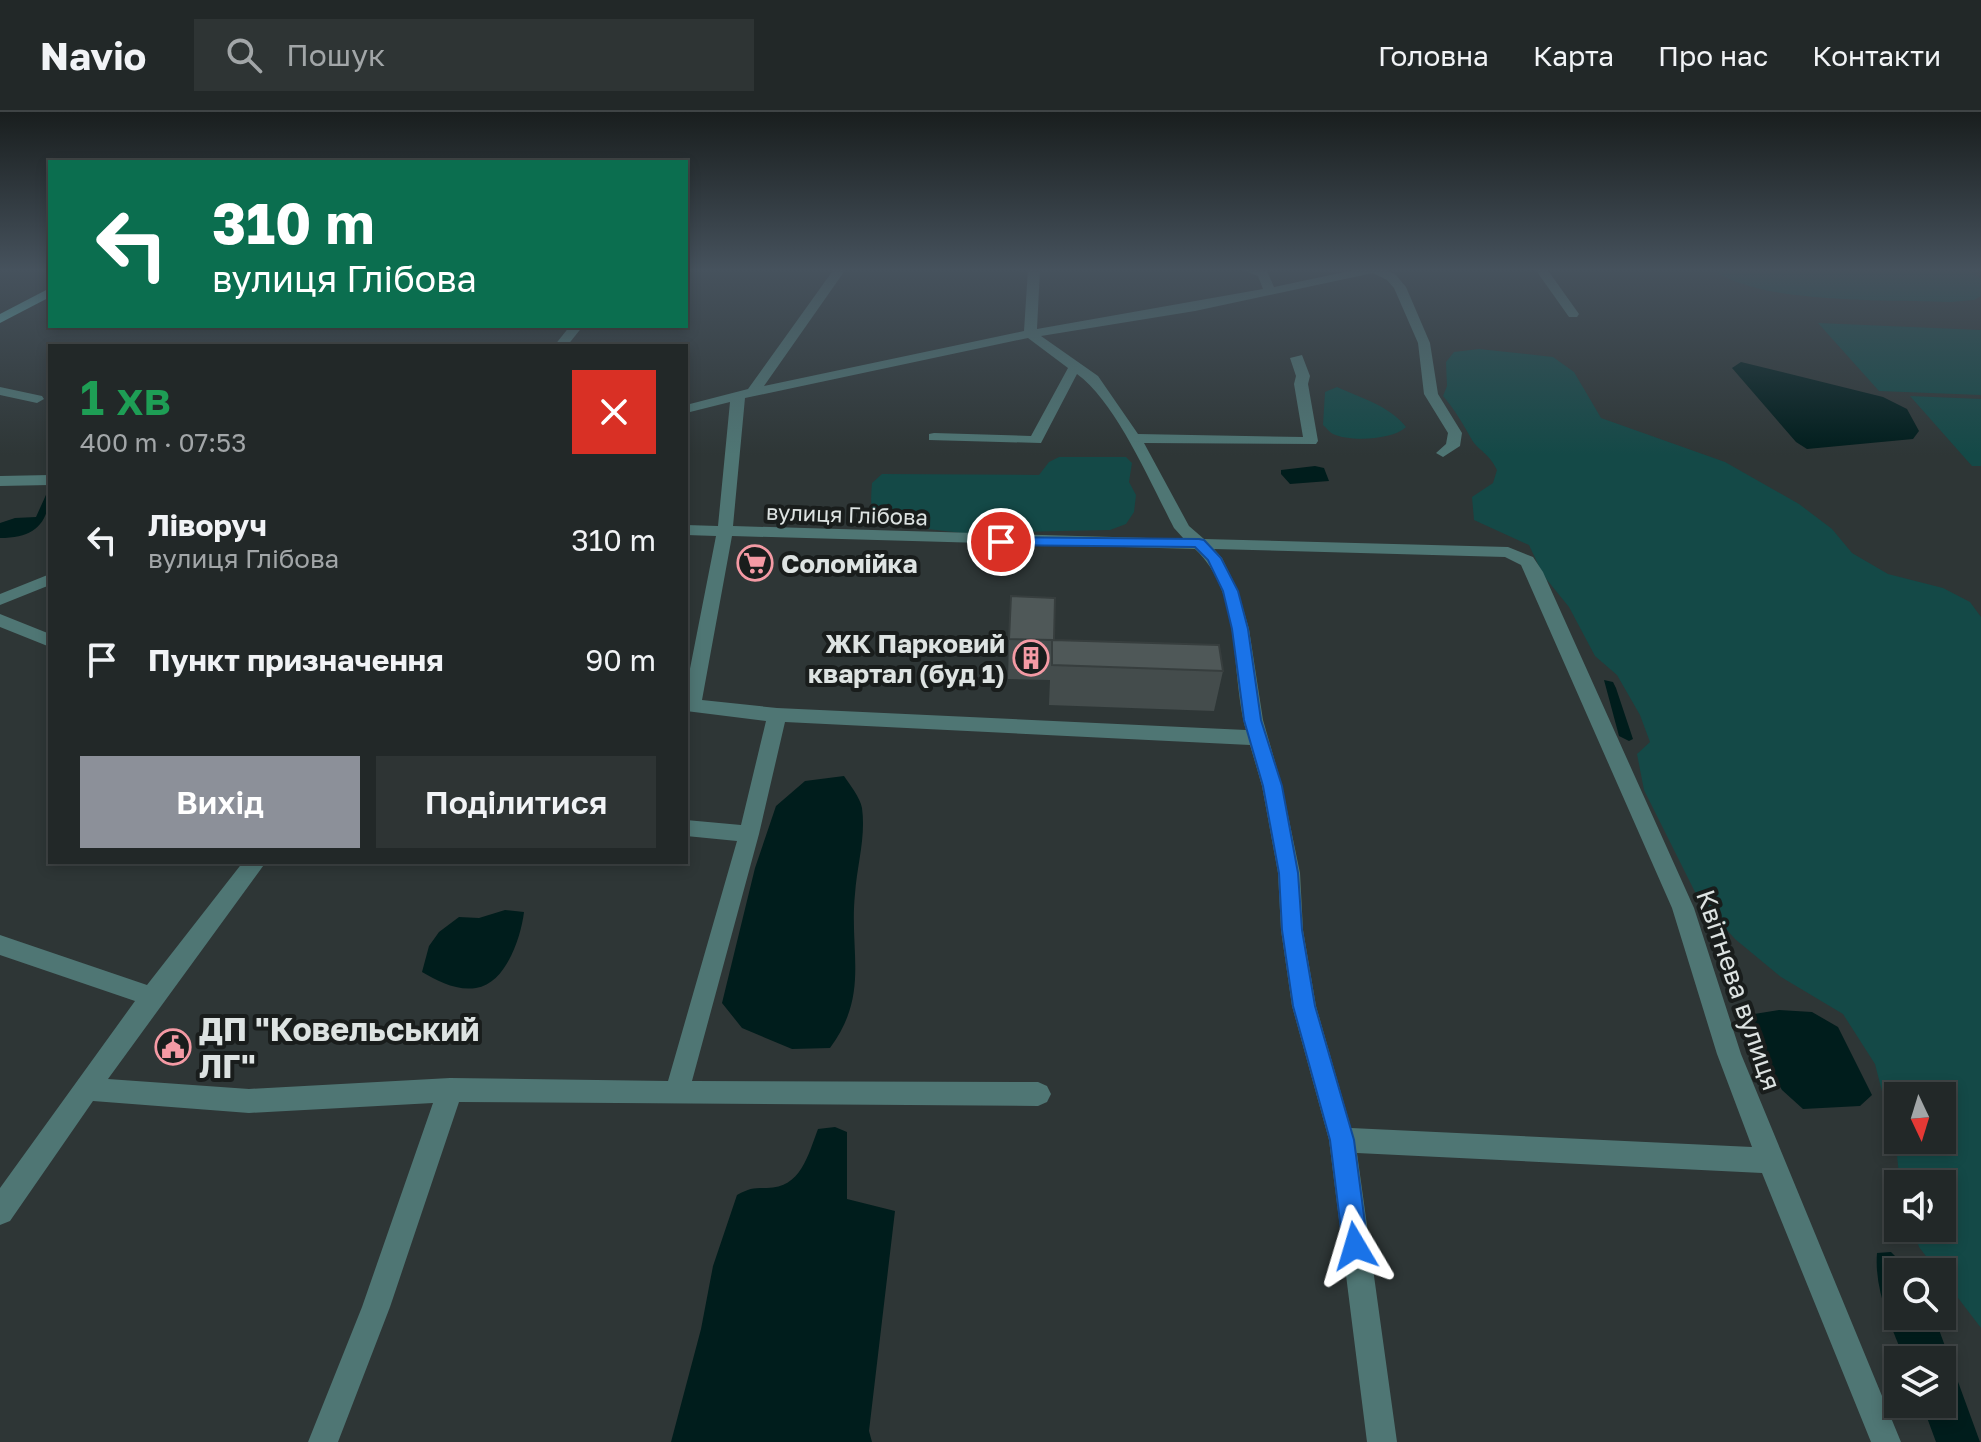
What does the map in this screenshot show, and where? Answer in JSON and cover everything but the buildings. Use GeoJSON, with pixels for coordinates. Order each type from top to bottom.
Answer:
{"type":"FeatureCollection","features":[{"type":"Feature","properties":{"kind":"street"},"geometry":{"type":"LineString","coordinates":[[746,394],[793,331]]}},
{"type":"Feature","properties":{"kind":"street"},"geometry":{"type":"LineString","coordinates":[[688,408],[1047,331]]}},
{"type":"Feature","properties":{"kind":"street"},"geometry":{"type":"LineString","coordinates":[[1419,331],[1424,343],[1431,394],[1455,433],[1453,446],[1443,453]]}},
{"type":"Feature","properties":{"kind":"street"},"geometry":{"type":"LineString","coordinates":[[1030,334],[1093,379],[1134,438],[1182,528],[1214,558],[1230,591],[1258,738],[1272,786],[1289,873],[1292,930],[1304,1006],[1342,1140],[1382,1442]]}},
{"type":"Feature","properties":{"kind":"street"},"geometry":{"type":"LineString","coordinates":[[1134,438],[1311,441],[1301,384],[1303,376],[1297,358]]}},
{"type":"Feature","properties":{"kind":"street"},"geometry":{"type":"LineString","coordinates":[[934,437],[1036,440],[1069,374],[1077,367]]}},
{"type":"Feature","properties":{"kind":"street"},"geometry":{"type":"LineString","coordinates":[[0,391],[37,399]]}},
{"type":"Feature","properties":{"kind":"street","name":"вулиця Глібова"},"geometry":{"type":"LineString","coordinates":[[746,394],[732,423],[725,531],[989,542],[1199,543],[1508,552],[1527,561]]}},
{"type":"Feature","properties":{"kind":"street"},"geometry":{"type":"LineString","coordinates":[[0,481],[48,480]]}},
{"type":"Feature","properties":{"kind":"street"},"geometry":{"type":"LineString","coordinates":[[688,530],[725,531],[692,706],[777,715],[1258,738]]}},
{"type":"Feature","properties":{"kind":"street","name":"Квітнева вулиця"},"geometry":{"type":"LineString","coordinates":[[1527,561],[1535,572],[1683,908],[1729,1054],[1886,1442]]}},
{"type":"Feature","properties":{"kind":"street"},"geometry":{"type":"LineString","coordinates":[[0,600],[48,580]]}},
{"type":"Feature","properties":{"kind":"street"},"geometry":{"type":"LineString","coordinates":[[0,620],[48,640]]}},
{"type":"Feature","properties":{"kind":"street"},"geometry":{"type":"LineString","coordinates":[[677,1092],[749,834],[777,715]]}},
{"type":"Feature","properties":{"kind":"street"},"geometry":{"type":"LineString","coordinates":[[688,828],[749,834]]}},
{"type":"Feature","properties":{"kind":"street"},"geometry":{"type":"LineString","coordinates":[[0,1211],[152,997],[253,864]]}},
{"type":"Feature","properties":{"kind":"street"},"geometry":{"type":"LineString","coordinates":[[0,945],[152,997]]}},
{"type":"Feature","properties":{"kind":"street"},"geometry":{"type":"LineString","coordinates":[[86,1088],[249,1101],[450,1090],[1038,1094]]}},
{"type":"Feature","properties":{"kind":"street"},"geometry":{"type":"LineString","coordinates":[[323,1442],[376,1307],[450,1090]]}},
{"type":"Feature","properties":{"kind":"street"},"geometry":{"type":"LineString","coordinates":[[1342,1140],[1770,1161]]}},
{"type":"Feature","properties":{"kind":"shaded area"},"geometry":{"type":"Polygon","coordinates":[[[1825,331],[1981,331],[1981,395],[1879,391],[1825,331]]]}},
{"type":"Feature","properties":{"kind":"shaded area"},"geometry":{"type":"Polygon","coordinates":[[[1479,349],[1553,357],[1574,372],[1601,418],[1725,462],[1799,504],[1832,529],[1852,553],[1888,574],[1943,588],[1970,602],[1981,617],[1981,1328],[1956,1295],[1956,1258],[1927,1258],[1917,1242],[1956,1242],[1956,1170],[1899,1170],[1897,1154],[1956,1154],[1956,1082],[1884,1082],[1884,1099],[1875,1064],[1843,1014],[1781,977],[1735,939],[1698,898],[1644,790],[1637,754],[1650,742],[1640,715],[1617,675],[1595,656],[1569,607],[1543,575],[1529,545],[1474,520],[1472,497],[1493,483],[1497,470],[1474,443],[1443,396],[1447,386],[1446,362],[1454,352],[1479,349]]]}},
{"type":"Feature","properties":{"kind":"shaded area"},"geometry":{"type":"Polygon","coordinates":[[[1741,362],[1883,397],[1907,409],[1919,431],[1913,439],[1807,449],[1796,442],[1732,368],[1741,362]]]}},
{"type":"Feature","properties":{"kind":"shaded area"},"geometry":{"type":"Polygon","coordinates":[[[1337,387],[1383,408],[1406,427],[1392,435],[1371,438],[1333,434],[1323,425],[1325,392],[1337,387]]]}},
{"type":"Feature","properties":{"kind":"shaded area"},"geometry":{"type":"Polygon","coordinates":[[[1910,396],[1981,399],[1981,466],[1972,466],[1910,396]]]}},
{"type":"Feature","properties":{"kind":"shaded area"},"geometry":{"type":"Polygon","coordinates":[[[1059,457],[1126,457],[1132,463],[1129,482],[1136,495],[1134,512],[1126,524],[1110,530],[962,533],[885,524],[876,516],[872,506],[872,483],[882,474],[1039,475],[1049,462],[1059,457]]]}},
{"type":"Feature","properties":{"kind":"shaded area"},"geometry":{"type":"Polygon","coordinates":[[[1315,466],[1324,468],[1329,481],[1290,484],[1281,474],[1281,470],[1315,466]]]}},
{"type":"Feature","properties":{"kind":"shaded area"},"geometry":{"type":"Polygon","coordinates":[[[48,490],[47,509],[39,526],[23,535],[0,538],[0,523],[15,518],[36,517],[48,490]]]}},
{"type":"Feature","properties":{"kind":"shaded area"},"geometry":{"type":"Polygon","coordinates":[[[1604,680],[1613,682],[1616,688],[1633,739],[1629,741],[1619,736],[1604,680]]]}},
{"type":"Feature","properties":{"kind":"shaded area"},"geometry":{"type":"Polygon","coordinates":[[[844,776],[859,800],[863,819],[854,915],[854,991],[842,1028],[830,1048],[792,1049],[742,1028],[722,1003],[755,868],[776,806],[805,781],[844,776]]]}},
{"type":"Feature","properties":{"kind":"shaded area"},"geometry":{"type":"Polygon","coordinates":[[[505,910],[524,912],[519,934],[504,969],[487,985],[454,987],[422,972],[429,946],[439,932],[459,917],[479,918],[505,910]]]}},
{"type":"Feature","properties":{"kind":"shaded area"},"geometry":{"type":"Polygon","coordinates":[[[1779,1010],[1812,1012],[1838,1027],[1872,1095],[1860,1106],[1803,1109],[1782,1090],[1744,1029],[1748,1015],[1779,1010]]]}},
{"type":"Feature","properties":{"kind":"shaded area"},"geometry":{"type":"Polygon","coordinates":[[[835,1127],[847,1132],[847,1199],[895,1211],[869,1431],[872,1442],[671,1442],[701,1329],[713,1266],[737,1195],[752,1189],[779,1187],[788,1182],[802,1168],[818,1129],[835,1127]]]}},
{"type":"Feature","properties":{"kind":"shaded area"},"geometry":{"type":"Polygon","coordinates":[[[1891,1252],[1897,1258],[1884,1258],[1884,1304],[1878,1281],[1877,1253],[1891,1252]]]}},
{"type":"Feature","properties":{"kind":"shaded area"},"geometry":{"type":"Polygon","coordinates":[[[1893,1330],[1939,1330],[1945,1346],[1900,1346],[1893,1330]]]}},
{"type":"Feature","properties":{"kind":"shaded area"},"geometry":{"type":"Polygon","coordinates":[[[1956,1376],[1980,1442],[1936,1442],[1927,1418],[1956,1418],[1956,1376]]]}},
{"type":"Feature","properties":{"kind":"place","name":"Соломійка"},"geometry":{"type":"Point","coordinates":[755,563]}},
{"type":"Feature","properties":{"kind":"place","name":"ЖК Парковий квартал (буд 1)"},"geometry":{"type":"Point","coordinates":[1031,658]}},
{"type":"Feature","properties":{"kind":"place","name":"ДП \"Ковельський ЛГ\""},"geometry":{"type":"Point","coordinates":[173,1047]}},
{"type":"Feature","properties":{"kind":"route"},"geometry":{"type":"LineString","coordinates":[[1001,542],[1199,543],[1214,558],[1230,591],[1240,629],[1253,720],[1272,786],[1289,873],[1292,930],[1304,1006],[1342,1140],[1355,1246]]}}]}
